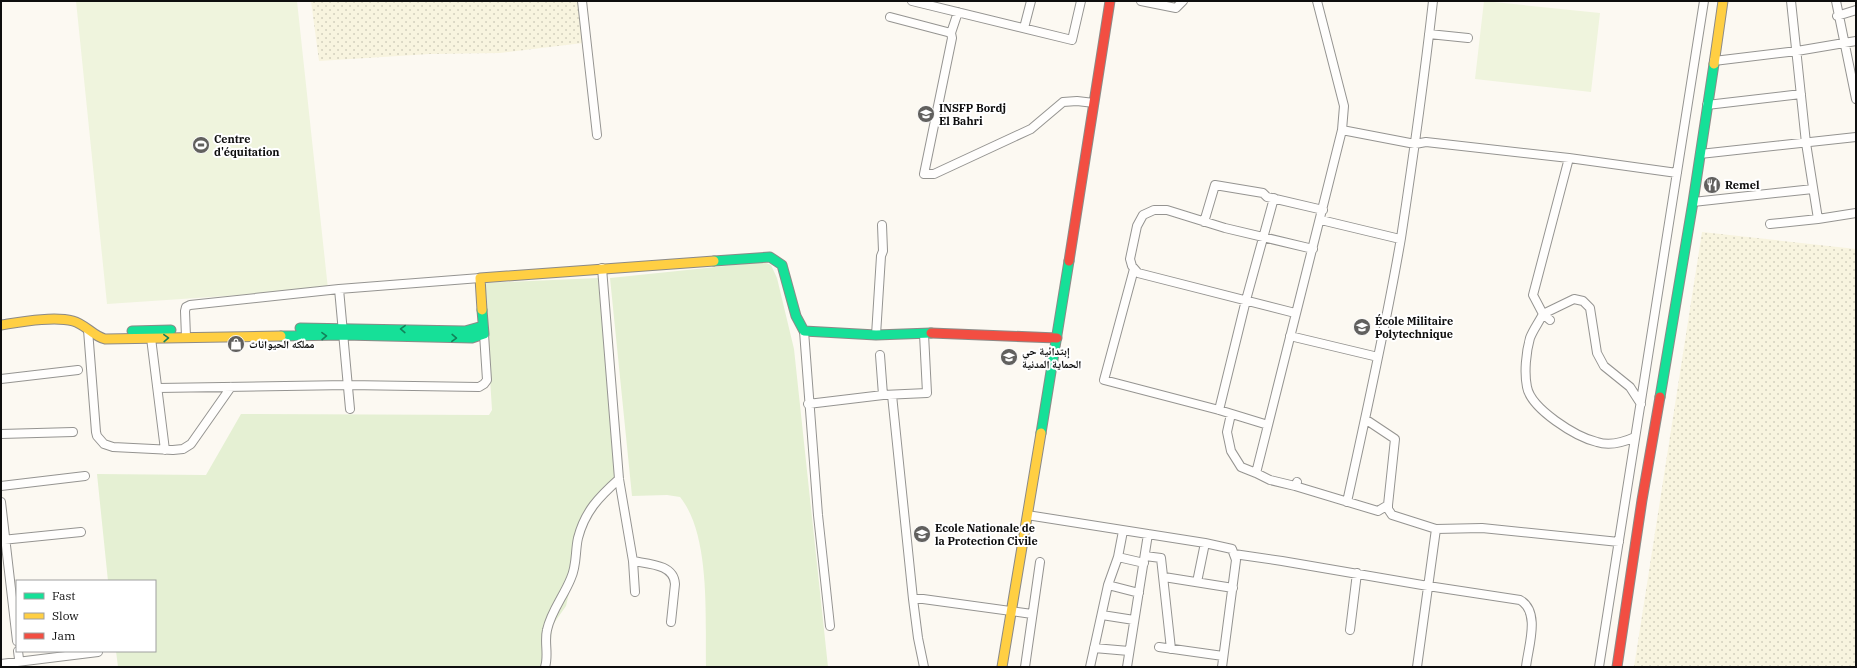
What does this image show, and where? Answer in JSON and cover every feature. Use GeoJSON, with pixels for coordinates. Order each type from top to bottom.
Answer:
{"type":"FeatureCollection","features":[{"type":"Feature","properties":{"kind":"main road"},"geometry":{"type":"LineString","coordinates":[[1002,667],[1057,338],[1110,1]]}},
{"type":"Feature","properties":{"kind":"main road"},"geometry":{"type":"LineString","coordinates":[[1617,667],[1642,500],[1693,202],[1723,1]]}},
{"type":"Feature","properties":{"kind":"main road"},"geometry":{"type":"LineString","coordinates":[[88,330],[105,332],[186,333],[484,330],[480,278],[770,257],[782,265],[796,316],[804,331],[876,335],[949,333],[1057,338]]}},
{"type":"Feature","properties":{"kind":"main road"},"geometry":{"type":"LineString","coordinates":[[1,325],[67,320],[76,322],[97,336],[105,338],[151,338],[186,333]]}},
{"type":"Feature","properties":{"kind":"street"},"geometry":{"type":"LineString","coordinates":[[582,1],[597,135]]}},
{"type":"Feature","properties":{"kind":"street"},"geometry":{"type":"LineString","coordinates":[[912,1],[1072,40],[1081,1]]}},
{"type":"Feature","properties":{"kind":"street"},"geometry":{"type":"LineString","coordinates":[[1024,28],[1031,1]]}},
{"type":"Feature","properties":{"kind":"street"},"geometry":{"type":"LineString","coordinates":[[1141,1],[1176,8],[1183,1]]}},
{"type":"Feature","properties":{"kind":"street"},"geometry":{"type":"LineString","coordinates":[[1256,472],[1281,367],[1321,220],[1342,130],[1344,106],[1317,1]]}},
{"type":"Feature","properties":{"kind":"street"},"geometry":{"type":"LineString","coordinates":[[1347,502],[1378,357],[1400,239],[1415,144],[1433,1]]}},
{"type":"Feature","properties":{"kind":"street"},"geometry":{"type":"LineString","coordinates":[[1599,667],[1704,1]]}},
{"type":"Feature","properties":{"kind":"street"},"geometry":{"type":"LineString","coordinates":[[1791,1],[1806,143],[1818,219]]}},
{"type":"Feature","properties":{"kind":"street"},"geometry":{"type":"LineString","coordinates":[[1836,1],[1845,43],[1845,54],[1856,100]]}},
{"type":"Feature","properties":{"kind":"street"},"geometry":{"type":"LineString","coordinates":[[1838,16],[1856,10]]}},
{"type":"Feature","properties":{"kind":"street"},"geometry":{"type":"LineString","coordinates":[[958,12],[951,33],[952,38],[944,80],[924,172],[926,175],[934,174],[1031,129],[1062,102],[1077,101],[1094,104]]}},
{"type":"Feature","properties":{"kind":"street"},"geometry":{"type":"LineString","coordinates":[[890,17],[951,33]]}},
{"type":"Feature","properties":{"kind":"street"},"geometry":{"type":"LineString","coordinates":[[1429,34],[1468,38]]}},
{"type":"Feature","properties":{"kind":"street"},"geometry":{"type":"LineString","coordinates":[[1714,61],[1797,51],[1856,41]]}},
{"type":"Feature","properties":{"kind":"street"},"geometry":{"type":"LineString","coordinates":[[1707,105],[1801,94]]}},
{"type":"Feature","properties":{"kind":"street"},"geometry":{"type":"LineString","coordinates":[[1342,130],[1415,144],[1426,142],[1569,158],[1677,173]]}},
{"type":"Feature","properties":{"kind":"street"},"geometry":{"type":"LineString","coordinates":[[1700,154],[1856,137]]}},
{"type":"Feature","properties":{"kind":"street"},"geometry":{"type":"LineString","coordinates":[[1550,320],[1543,314],[1533,295],[1569,158]]}},
{"type":"Feature","properties":{"kind":"street"},"geometry":{"type":"LineString","coordinates":[[1204,222],[1215,183],[1263,193],[1267,197],[1323,210]]}},
{"type":"Feature","properties":{"kind":"street"},"geometry":{"type":"LineString","coordinates":[[1693,202],[1813,189]]}},
{"type":"Feature","properties":{"kind":"street"},"geometry":{"type":"LineString","coordinates":[[1219,410],[1246,300],[1274,198]]}},
{"type":"Feature","properties":{"kind":"street"},"geometry":{"type":"LineString","coordinates":[[1295,313],[1144,275],[1134,268],[1130,262],[1130,255],[1137,226],[1139,221],[1148,212],[1160,209],[1204,222],[1313,249]]}},
{"type":"Feature","properties":{"kind":"street"},"geometry":{"type":"LineString","coordinates":[[1770,224],[1856,213]]}},
{"type":"Feature","properties":{"kind":"street"},"geometry":{"type":"LineString","coordinates":[[1321,220],[1400,239]]}},
{"type":"Feature","properties":{"kind":"street"},"geometry":{"type":"LineString","coordinates":[[876,335],[882,251],[882,225]]}},
{"type":"Feature","properties":{"kind":"street"},"geometry":{"type":"LineString","coordinates":[[602,268],[619,479],[633,561],[635,592]]}},
{"type":"Feature","properties":{"kind":"street"},"geometry":{"type":"LineString","coordinates":[[1134,268],[1104,380],[1219,410],[1268,425]]}},
{"type":"Feature","properties":{"kind":"street"},"geometry":{"type":"LineString","coordinates":[[186,333],[184,311],[188,306],[339,289],[480,278]]}},
{"type":"Feature","properties":{"kind":"street"},"geometry":{"type":"LineString","coordinates":[[339,289],[350,409]]}},
{"type":"Feature","properties":{"kind":"street"},"geometry":{"type":"LineString","coordinates":[[1635,437],[1621,443],[1597,443],[1575,433],[1552,418],[1535,402],[1527,388],[1528,350],[1530,338],[1543,314],[1574,299],[1583,301],[1590,308],[1598,353],[1604,366],[1630,387],[1641,404]]}},
{"type":"Feature","properties":{"kind":"street"},"geometry":{"type":"LineString","coordinates":[[88,330],[97,436],[104,444],[108,446],[165,450],[183,449],[191,444],[231,387]]}},
{"type":"Feature","properties":{"kind":"street"},"geometry":{"type":"LineString","coordinates":[[158,388],[482,386],[486,380],[484,330]]}},
{"type":"Feature","properties":{"kind":"street"},"geometry":{"type":"LineString","coordinates":[[804,331],[808,404],[830,626]]}},
{"type":"Feature","properties":{"kind":"street"},"geometry":{"type":"LineString","coordinates":[[808,404],[883,395],[927,393],[924,334]]}},
{"type":"Feature","properties":{"kind":"street"},"geometry":{"type":"LineString","coordinates":[[1290,336],[1378,357]]}},
{"type":"Feature","properties":{"kind":"street"},"geometry":{"type":"LineString","coordinates":[[151,338],[165,450]]}},
{"type":"Feature","properties":{"kind":"street"},"geometry":{"type":"LineString","coordinates":[[880,355],[883,395]]}},
{"type":"Feature","properties":{"kind":"street"},"geometry":{"type":"LineString","coordinates":[[1,379],[78,370]]}},
{"type":"Feature","properties":{"kind":"street"},"geometry":{"type":"LineString","coordinates":[[892,395],[913,599],[918,638],[924,667]]}},
{"type":"Feature","properties":{"kind":"street"},"geometry":{"type":"LineString","coordinates":[[1231,414],[1226,432],[1231,451],[1241,467],[1256,472],[1270,480],[1296,484],[1378,511],[1388,506]]}},
{"type":"Feature","properties":{"kind":"street"},"geometry":{"type":"LineString","coordinates":[[1365,420],[1395,439],[1388,506],[1388,509],[1392,514],[1436,529],[1482,528],[1619,542]]}},
{"type":"Feature","properties":{"kind":"street"},"geometry":{"type":"LineString","coordinates":[[1,434],[73,432]]}},
{"type":"Feature","properties":{"kind":"street"},"geometry":{"type":"LineString","coordinates":[[1,486],[85,476]]}},
{"type":"Feature","properties":{"kind":"street"},"geometry":{"type":"LineString","coordinates":[[545,667],[546,633],[549,618],[572,578],[578,538],[587,513],[599,497],[619,479]]}},
{"type":"Feature","properties":{"kind":"street"},"geometry":{"type":"LineString","coordinates":[[1,502],[3,540],[16,634]]}},
{"type":"Feature","properties":{"kind":"street"},"geometry":{"type":"LineString","coordinates":[[1027,515],[1205,543],[1232,549],[1236,560],[1222,667]]}},
{"type":"Feature","properties":{"kind":"street"},"geometry":{"type":"LineString","coordinates":[[1418,667],[1436,529]]}},
{"type":"Feature","properties":{"kind":"street"},"geometry":{"type":"LineString","coordinates":[[1090,667],[1108,585],[1118,557],[1123,531]]}},
{"type":"Feature","properties":{"kind":"street"},"geometry":{"type":"LineString","coordinates":[[3,540],[81,532]]}},
{"type":"Feature","properties":{"kind":"street"},"geometry":{"type":"LineString","coordinates":[[1127,667],[1148,534]]}},
{"type":"Feature","properties":{"kind":"street"},"geometry":{"type":"LineString","coordinates":[[1197,582],[1205,543]]}},
{"type":"Feature","properties":{"kind":"street"},"geometry":{"type":"LineString","coordinates":[[1234,554],[1357,573],[1428,586],[1516,598],[1526,604],[1531,611],[1532,619],[1526,667]]}},
{"type":"Feature","properties":{"kind":"street"},"geometry":{"type":"LineString","coordinates":[[1118,557],[1144,559],[1161,558],[1171,648]]}},
{"type":"Feature","properties":{"kind":"street"},"geometry":{"type":"LineString","coordinates":[[633,561],[667,569],[672,574],[674,584],[671,622]]}},
{"type":"Feature","properties":{"kind":"street"},"geometry":{"type":"LineString","coordinates":[[1024,667],[1040,562]]}},
{"type":"Feature","properties":{"kind":"street"},"geometry":{"type":"LineString","coordinates":[[1350,630],[1357,573]]}},
{"type":"Feature","properties":{"kind":"street"},"geometry":{"type":"LineString","coordinates":[[1164,577],[1232,588]]}},
{"type":"Feature","properties":{"kind":"street"},"geometry":{"type":"LineString","coordinates":[[1108,585],[1139,593]]}},
{"type":"Feature","properties":{"kind":"street"},"geometry":{"type":"LineString","coordinates":[[913,599],[923,598],[1032,614]]}},
{"type":"Feature","properties":{"kind":"street"},"geometry":{"type":"LineString","coordinates":[[1102,615],[1134,620]]}},
{"type":"Feature","properties":{"kind":"street"},"geometry":{"type":"LineString","coordinates":[[1159,647],[1223,656]]}},
{"type":"Feature","properties":{"kind":"street"},"geometry":{"type":"LineString","coordinates":[[1094,648],[1129,652]]}},
{"type":"Feature","properties":{"kind":"street"},"geometry":{"type":"LineString","coordinates":[[18,652],[20,665]]}},
{"type":"Feature","properties":{"kind":"street"},"geometry":{"type":"LineString","coordinates":[[1,664],[20,665],[98,652]]}},
{"type":"Feature","properties":{"kind":"shaded area"},"geometry":{"type":"Polygon","coordinates":[[[311,1],[580,1],[583,43],[500,53],[430,54],[319,61],[311,1]]]}},
{"type":"Feature","properties":{"kind":"shaded area"},"geometry":{"type":"Polygon","coordinates":[[[1702,232],[1856,249],[1856,667],[1634,667],[1702,232]]]}},
{"type":"Feature","properties":{"kind":"green space","name":"Centre d'équitation"},"geometry":{"type":"Polygon","coordinates":[[[76,1],[297,1],[328,289],[107,304],[76,1]]]}},
{"type":"Feature","properties":{"kind":"green space"},"geometry":{"type":"Polygon","coordinates":[[[1484,1],[1600,13],[1591,92],[1475,79],[1484,1]]]}},
{"type":"Feature","properties":{"kind":"green space"},"geometry":{"type":"Polygon","coordinates":[[[764,262],[771,265],[777,278],[794,349],[828,667],[706,667],[706,602],[702,555],[697,533],[690,513],[680,497],[667,495],[632,496],[610,278],[764,262]]]}},
{"type":"Feature","properties":{"kind":"green space"},"geometry":{"type":"Polygon","coordinates":[[[598,278],[616,478],[595,496],[583,532],[566,606],[552,626],[551,639],[542,667],[118,667],[116,652],[156,652],[156,580],[108,580],[97,474],[206,475],[241,414],[489,415],[492,410],[484,283],[598,278]]]}},
{"type":"Feature","properties":{"kind":"traffic: fast"},"geometry":{"type":"LineString","coordinates":[[1660,397],[1693,202],[1714,64]]}},
{"type":"Feature","properties":{"kind":"traffic: fast"},"geometry":{"type":"LineString","coordinates":[[714,261],[770,257],[782,265],[796,316],[804,331],[876,335],[931,333]]}},
{"type":"Feature","properties":{"kind":"traffic: fast"},"geometry":{"type":"LineString","coordinates":[[1041,433],[1069,261]]}},
{"type":"Feature","properties":{"kind":"traffic: fast"},"geometry":{"type":"LineString","coordinates":[[281,336],[344,335],[472,338],[484,334],[482,310]]}},
{"type":"Feature","properties":{"kind":"traffic: fast"},"geometry":{"type":"LineString","coordinates":[[300,328],[465,331],[483,326]]}},
{"type":"Feature","properties":{"kind":"traffic: fast"},"geometry":{"type":"LineString","coordinates":[[132,331],[171,330]]}},
{"type":"Feature","properties":{"kind":"traffic: slow"},"geometry":{"type":"LineString","coordinates":[[1714,64],[1723,1]]}},
{"type":"Feature","properties":{"kind":"traffic: slow"},"geometry":{"type":"LineString","coordinates":[[482,310],[480,278],[714,261]]}},
{"type":"Feature","properties":{"kind":"traffic: slow"},"geometry":{"type":"LineString","coordinates":[[1,325],[37,320],[56,319],[73,321],[105,339],[281,336]]}},
{"type":"Feature","properties":{"kind":"traffic: slow"},"geometry":{"type":"LineString","coordinates":[[1002,667],[1041,433]]}},
{"type":"Feature","properties":{"kind":"traffic: jam"},"geometry":{"type":"LineString","coordinates":[[1069,261],[1110,1]]}},
{"type":"Feature","properties":{"kind":"traffic: jam"},"geometry":{"type":"LineString","coordinates":[[931,333],[1057,338]]}},
{"type":"Feature","properties":{"kind":"traffic: jam"},"geometry":{"type":"LineString","coordinates":[[1617,667],[1642,500],[1660,397]]}},
{"type":"Feature","properties":{"kind":"place","name":"INSFP Bordj El Bahri"},"geometry":{"type":"Point","coordinates":[926,114]}},
{"type":"Feature","properties":{"kind":"place","name":"Centre d'équitation"},"geometry":{"type":"Point","coordinates":[201,145]}},
{"type":"Feature","properties":{"kind":"place","name":"Remel"},"geometry":{"type":"Point","coordinates":[1712,185]}},
{"type":"Feature","properties":{"kind":"place","name":"École Militaire Polytechnique"},"geometry":{"type":"Point","coordinates":[1362,327]}},
{"type":"Feature","properties":{"kind":"place","name":"مملكه الحيوانات"},"geometry":{"type":"Point","coordinates":[236,344]}},
{"type":"Feature","properties":{"kind":"place","name":"إبتدائية حي الحماية المدنية"},"geometry":{"type":"Point","coordinates":[1009,357]}},
{"type":"Feature","properties":{"kind":"place","name":"Ecole Nationale de la Protection Civile"},"geometry":{"type":"Point","coordinates":[922,534]}}]}
